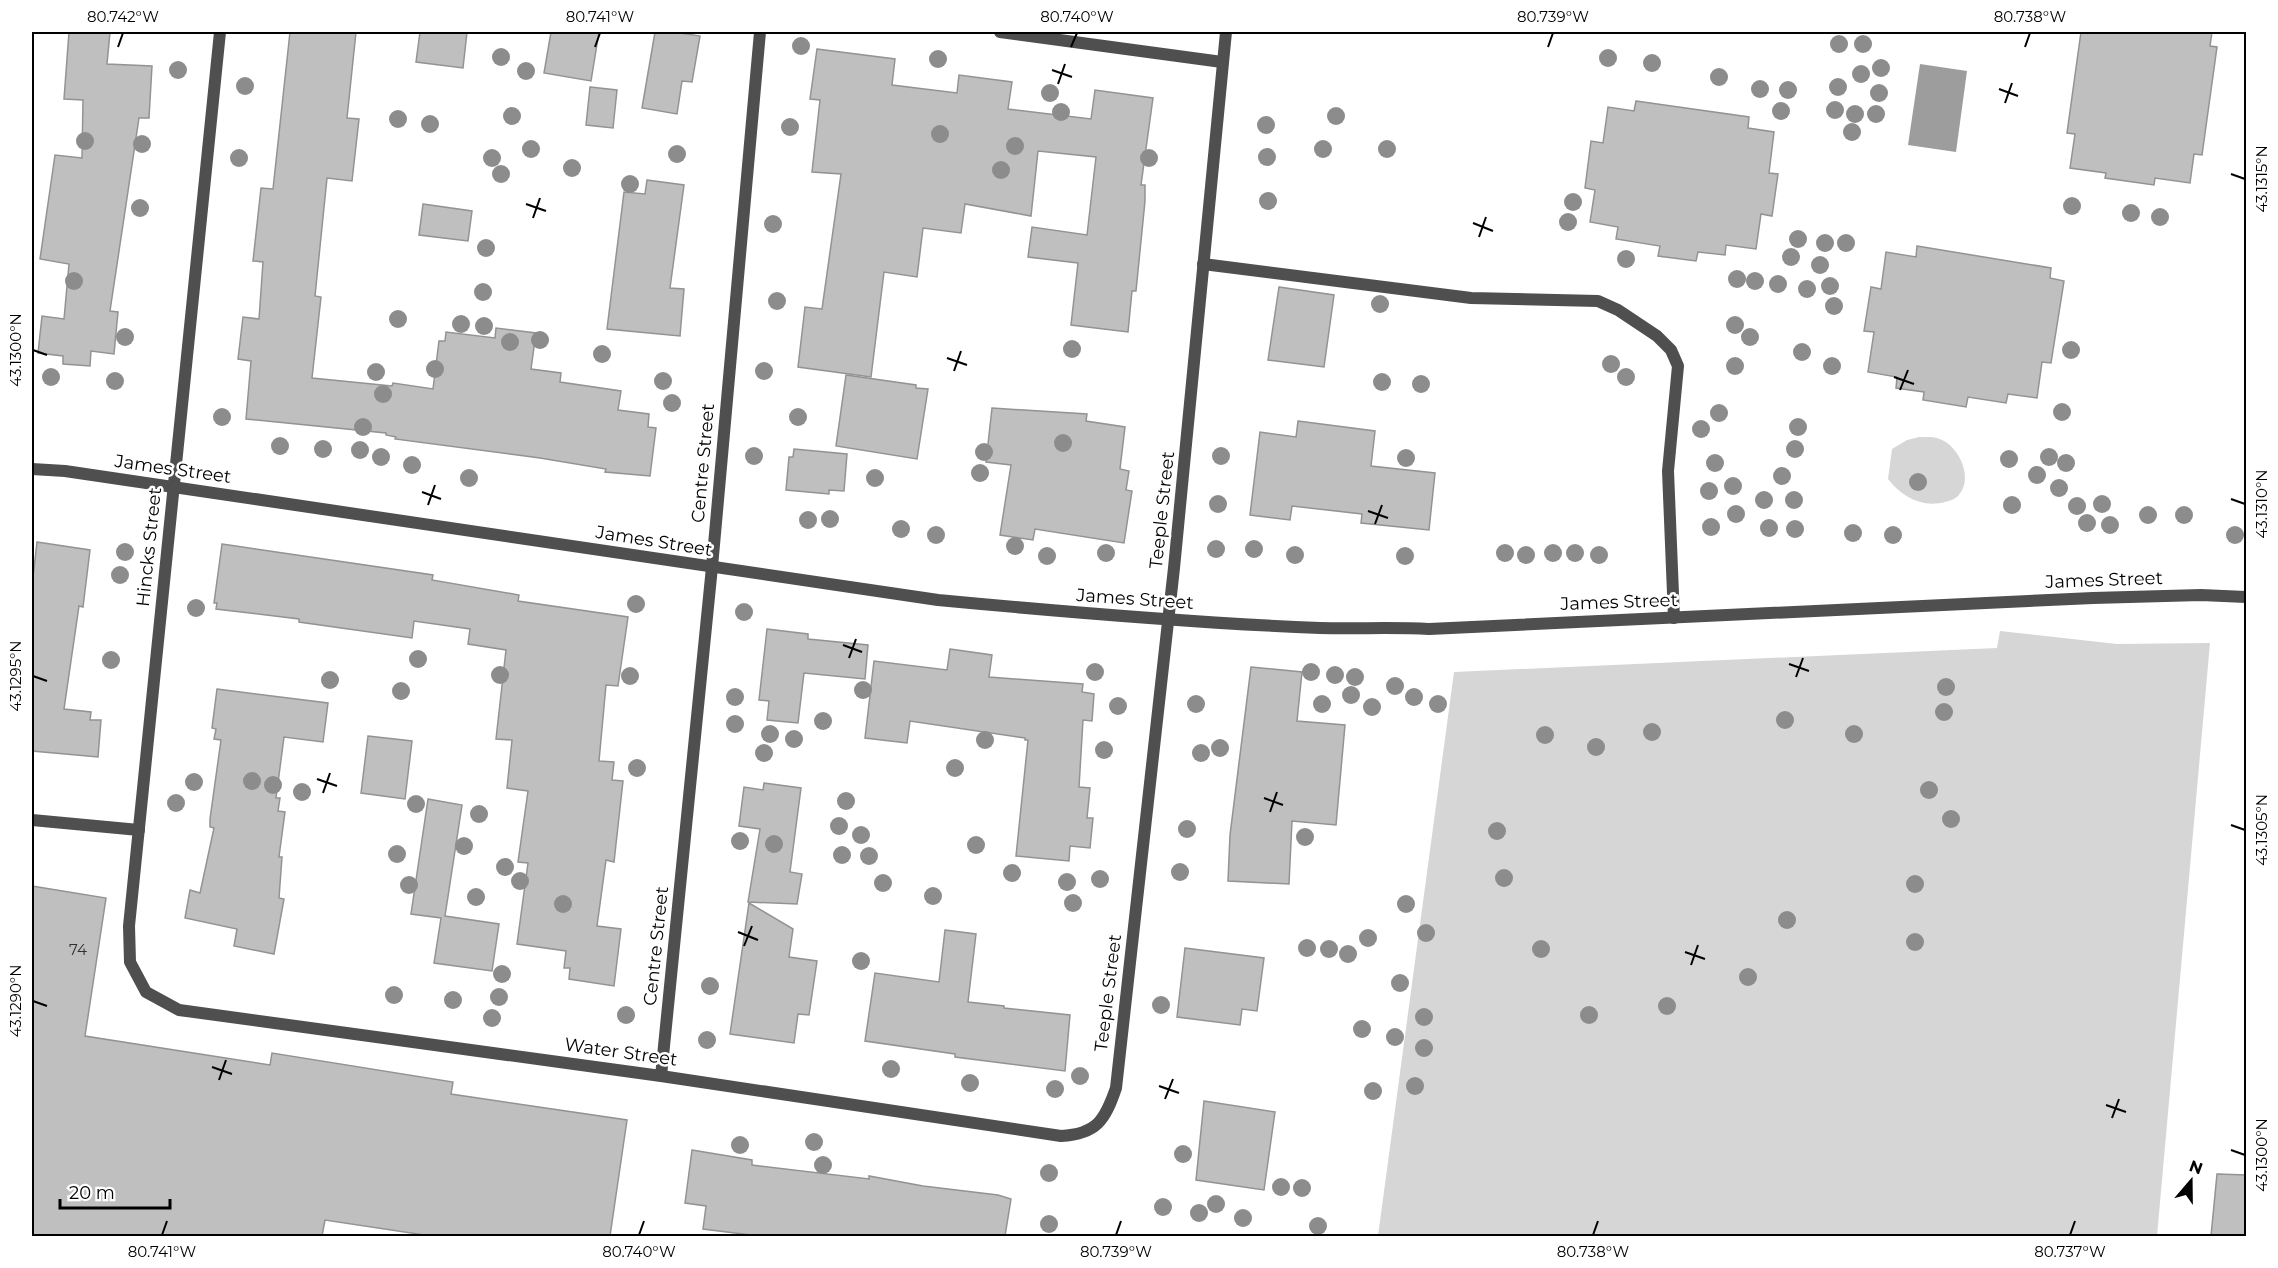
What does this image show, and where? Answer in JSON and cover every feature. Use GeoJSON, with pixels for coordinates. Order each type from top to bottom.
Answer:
{"type":"FeatureCollection","features":[{"type":"Feature","properties":{"kind":"street","name":"Hincks Street"},"geometry":{"type":"LineString","coordinates":[[146,992],[130,962],[129,926],[220,32]]}},
{"type":"Feature","properties":{"kind":"street","name":"Centre Street"},"geometry":{"type":"LineString","coordinates":[[661,1076],[712,567],[760,32]]}},
{"type":"Feature","properties":{"kind":"street"},"geometry":{"type":"LineString","coordinates":[[1000,32],[1222,62]]}},
{"type":"Feature","properties":{"kind":"street","name":"Teeple Street"},"geometry":{"type":"LineString","coordinates":[[1093,1127],[1108,1113],[1116,1088],[1174,568],[1226,32]]}},
{"type":"Feature","properties":{"kind":"street"},"geometry":{"type":"LineString","coordinates":[[1203,264],[1472,298],[1598,301],[1618,310],[1657,336],[1671,350],[1678,366],[1668,471],[1674,618]]}},
{"type":"Feature","properties":{"kind":"street","name":"James Street"},"geometry":{"type":"LineString","coordinates":[[32,462],[65,471],[173,488],[938,600],[1073,613],[1168,619],[1321,628],[1429,629],[2093,598],[2201,595],[2247,597]]}},
{"type":"Feature","properties":{"kind":"street"},"geometry":{"type":"LineString","coordinates":[[32,469],[65,471]]}},
{"type":"Feature","properties":{"kind":"street"},"geometry":{"type":"LineString","coordinates":[[32,820],[139,830]]}},
{"type":"Feature","properties":{"kind":"street","name":"Water Street"},"geometry":{"type":"LineString","coordinates":[[146,992],[179,1010],[661,1076],[1039,1134],[1080,1135],[1093,1127]]}},
{"type":"Feature","properties":{"kind":"shaded area"},"geometry":{"type":"Polygon","coordinates":[[[1920,64],[1967,71],[1956,152],[1908,145],[1920,64]]]}},
{"type":"Feature","properties":{"kind":"shaded area"},"geometry":{"type":"Polygon","coordinates":[[[1934,437],[1942,440],[1949,444],[1959,457],[1965,473],[1965,482],[1963,489],[1954,499],[1937,503],[1913,500],[1888,479],[1892,449],[1907,440],[1934,437]]]}},
{"type":"Feature","properties":{"kind":"shaded area"},"geometry":{"type":"Polygon","coordinates":[[[2000,631],[2117,644],[2210,643],[2157,1236],[1378,1236],[1454,672],[1997,648],[2000,631]]]}},
{"type":"Feature","properties":{"kind":"building"},"geometry":{"type":"Polygon","coordinates":[[[69,32],[110,32],[107,64],[152,66],[149,118],[139,118],[110,311],[118,312],[114,354],[91,351],[90,366],[63,364],[63,356],[38,353],[42,316],[64,319],[69,264],[40,259],[55,155],[82,158],[83,100],[64,99],[69,32]]]}},
{"type":"Feature","properties":{"kind":"building"},"geometry":{"type":"Polygon","coordinates":[[[290,32],[356,32],[347,118],[359,119],[352,181],[327,178],[315,296],[321,297],[312,378],[392,386],[393,383],[433,389],[439,341],[445,341],[446,332],[495,338],[496,328],[536,333],[531,369],[561,373],[560,382],[621,391],[618,410],[649,414],[648,427],[656,428],[650,476],[605,472],[606,469],[540,458],[395,439],[396,437],[386,435],[386,433],[246,419],[251,361],[238,359],[243,317],[259,319],[263,262],[253,261],[261,188],[273,189],[290,32]]]}},
{"type":"Feature","properties":{"kind":"building"},"geometry":{"type":"Polygon","coordinates":[[[420,32],[467,32],[463,68],[416,62],[420,32]]]}},
{"type":"Feature","properties":{"kind":"building"},"geometry":{"type":"Polygon","coordinates":[[[551,32],[599,32],[591,81],[544,73],[551,32]]]}},
{"type":"Feature","properties":{"kind":"building"},"geometry":{"type":"Polygon","coordinates":[[[655,32],[700,36],[692,82],[682,81],[677,114],[642,108],[655,32]]]}},
{"type":"Feature","properties":{"kind":"building"},"geometry":{"type":"Polygon","coordinates":[[[2081,32],[2212,32],[2210,46],[2217,47],[2202,155],[2194,154],[2190,183],[2155,178],[2154,185],[2105,178],[2106,173],[2070,168],[2075,134],[2067,133],[2081,32]]]}},
{"type":"Feature","properties":{"kind":"building"},"geometry":{"type":"Polygon","coordinates":[[[817,49],[895,59],[892,85],[957,93],[959,75],[1012,82],[1008,109],[1091,119],[1095,90],[1153,98],[1141,185],[1145,185],[1145,201],[1136,291],[1132,291],[1128,332],[1071,325],[1078,263],[1028,257],[1032,227],[1087,235],[1096,157],[1038,151],[1031,216],[965,204],[961,233],[923,228],[917,277],[884,272],[871,377],[798,367],[805,307],[822,309],[841,174],[812,172],[820,100],[810,99],[817,49]]]}},
{"type":"Feature","properties":{"kind":"building"},"geometry":{"type":"Polygon","coordinates":[[[590,87],[617,90],[613,128],[586,125],[590,87]]]}},
{"type":"Feature","properties":{"kind":"building"},"geometry":{"type":"Polygon","coordinates":[[[1636,101],[1749,117],[1748,128],[1774,132],[1769,173],[1778,174],[1772,216],[1761,214],[1756,249],[1726,245],[1725,255],[1698,252],[1696,261],[1658,256],[1660,246],[1616,239],[1618,227],[1590,222],[1595,190],[1585,188],[1591,141],[1603,143],[1608,107],[1634,111],[1636,101]]]}},
{"type":"Feature","properties":{"kind":"building"},"geometry":{"type":"Polygon","coordinates":[[[647,180],[684,185],[670,288],[684,289],[680,336],[607,329],[624,192],[645,194],[647,180]]]}},
{"type":"Feature","properties":{"kind":"building"},"geometry":{"type":"Polygon","coordinates":[[[423,204],[472,211],[468,241],[419,235],[423,204]]]}},
{"type":"Feature","properties":{"kind":"building"},"geometry":{"type":"Polygon","coordinates":[[[1917,246],[2051,268],[2050,278],[2064,281],[2051,363],[2042,362],[2037,398],[2008,394],[2006,403],[1968,397],[1966,407],[1923,400],[1924,392],[1896,388],[1897,377],[1868,372],[1874,332],[1864,331],[1871,287],[1881,289],[1886,252],[1916,257],[1917,246]]]}},
{"type":"Feature","properties":{"kind":"building"},"geometry":{"type":"Polygon","coordinates":[[[1279,287],[1334,295],[1324,367],[1268,360],[1279,287]]]}},
{"type":"Feature","properties":{"kind":"building"},"geometry":{"type":"Polygon","coordinates":[[[846,375],[916,385],[916,388],[928,389],[917,459],[836,446],[846,375]]]}},
{"type":"Feature","properties":{"kind":"building"},"geometry":{"type":"Polygon","coordinates":[[[992,408],[1087,414],[1086,421],[1125,427],[1120,469],[1129,471],[1126,490],[1132,491],[1124,543],[1035,529],[1033,540],[1000,535],[1011,465],[986,462],[992,408]]]}},
{"type":"Feature","properties":{"kind":"building"},"geometry":{"type":"Polygon","coordinates":[[[1298,421],[1375,431],[1371,466],[1435,473],[1429,530],[1361,523],[1362,514],[1292,506],[1290,520],[1250,515],[1260,432],[1296,437],[1298,421]]]}},
{"type":"Feature","properties":{"kind":"building"},"geometry":{"type":"Polygon","coordinates":[[[794,449],[847,454],[844,491],[829,490],[829,494],[786,490],[789,457],[793,457],[794,449]]]}},
{"type":"Feature","properties":{"kind":"building"},"geometry":{"type":"Polygon","coordinates":[[[37,542],[90,550],[83,607],[79,606],[64,709],[91,712],[90,720],[101,720],[98,757],[32,751],[32,586],[37,542]]]}},
{"type":"Feature","properties":{"kind":"building"},"geometry":{"type":"Polygon","coordinates":[[[222,544],[433,575],[432,580],[519,595],[518,601],[628,617],[618,686],[606,685],[599,761],[614,762],[612,780],[623,781],[614,862],[606,860],[597,926],[621,929],[614,986],[569,979],[570,968],[564,968],[566,951],[517,944],[528,863],[518,862],[528,791],[507,788],[512,740],[496,739],[506,650],[468,644],[470,629],[414,621],[412,638],[299,622],[299,619],[216,609],[217,603],[214,603],[222,544]]]}},
{"type":"Feature","properties":{"kind":"building"},"geometry":{"type":"Polygon","coordinates":[[[767,629],[808,634],[808,639],[868,645],[865,679],[804,673],[798,723],[767,720],[769,701],[759,700],[767,629]]]}},
{"type":"Feature","properties":{"kind":"building"},"geometry":{"type":"Polygon","coordinates":[[[950,649],[992,655],[989,677],[1083,684],[1082,692],[1094,694],[1092,721],[1083,720],[1079,787],[1090,788],[1087,818],[1093,818],[1090,848],[1070,846],[1069,861],[1016,856],[1028,740],[1025,738],[910,721],[907,743],[865,738],[874,661],[947,670],[950,649]]]}},
{"type":"Feature","properties":{"kind":"building"},"geometry":{"type":"Polygon","coordinates":[[[1251,667],[1302,672],[1297,721],[1345,725],[1336,825],[1292,821],[1289,884],[1228,881],[1230,835],[1251,667]]]}},
{"type":"Feature","properties":{"kind":"building"},"geometry":{"type":"Polygon","coordinates":[[[217,689],[328,703],[323,742],[284,737],[276,798],[280,798],[278,811],[285,812],[279,857],[282,857],[279,898],[284,899],[274,954],[234,946],[237,929],[185,918],[190,890],[200,893],[214,828],[210,827],[210,819],[221,740],[214,739],[216,729],[212,728],[217,689]]]}},
{"type":"Feature","properties":{"kind":"building"},"geometry":{"type":"Polygon","coordinates":[[[368,736],[412,741],[405,799],[361,793],[368,736]]]}},
{"type":"Feature","properties":{"kind":"building"},"geometry":{"type":"Polygon","coordinates":[[[764,783],[801,788],[790,872],[802,874],[797,904],[748,902],[760,829],[739,826],[744,787],[763,790],[764,783]]]}},
{"type":"Feature","properties":{"kind":"building"},"geometry":{"type":"Polygon","coordinates":[[[428,799],[462,805],[445,916],[499,924],[492,971],[434,963],[441,918],[411,914],[428,799]]]}},
{"type":"Feature","properties":{"kind":"building"},"geometry":{"type":"Polygon","coordinates":[[[32,886],[106,898],[85,1036],[270,1065],[272,1053],[453,1082],[451,1094],[627,1120],[610,1236],[431,1236],[325,1220],[322,1236],[32,1236],[32,886]]]}},
{"type":"Feature","properties":{"kind":"building"},"geometry":{"type":"Polygon","coordinates":[[[749,903],[793,929],[789,957],[817,961],[809,1015],[798,1014],[794,1043],[730,1034],[749,903]]]}},
{"type":"Feature","properties":{"kind":"building"},"geometry":{"type":"Polygon","coordinates":[[[945,930],[976,934],[968,1002],[1070,1015],[1065,1071],[955,1057],[955,1054],[865,1041],[875,973],[939,982],[945,930]]]}},
{"type":"Feature","properties":{"kind":"building"},"geometry":{"type":"Polygon","coordinates":[[[1185,948],[1264,958],[1257,1011],[1242,1009],[1240,1025],[1177,1017],[1185,948]]]}},
{"type":"Feature","properties":{"kind":"building"},"geometry":{"type":"Polygon","coordinates":[[[1204,1101],[1275,1112],[1264,1190],[1196,1180],[1204,1101]]]}},
{"type":"Feature","properties":{"kind":"building"},"geometry":{"type":"Polygon","coordinates":[[[692,1150],[752,1160],[752,1165],[869,1179],[869,1176],[923,1186],[998,1195],[1011,1199],[1005,1236],[759,1236],[703,1229],[706,1206],[685,1203],[692,1150]]]}},
{"type":"Feature","properties":{"kind":"building"},"geometry":{"type":"Polygon","coordinates":[[[2217,1174],[2247,1175],[2247,1236],[2211,1236],[2217,1174]]]}}]}
